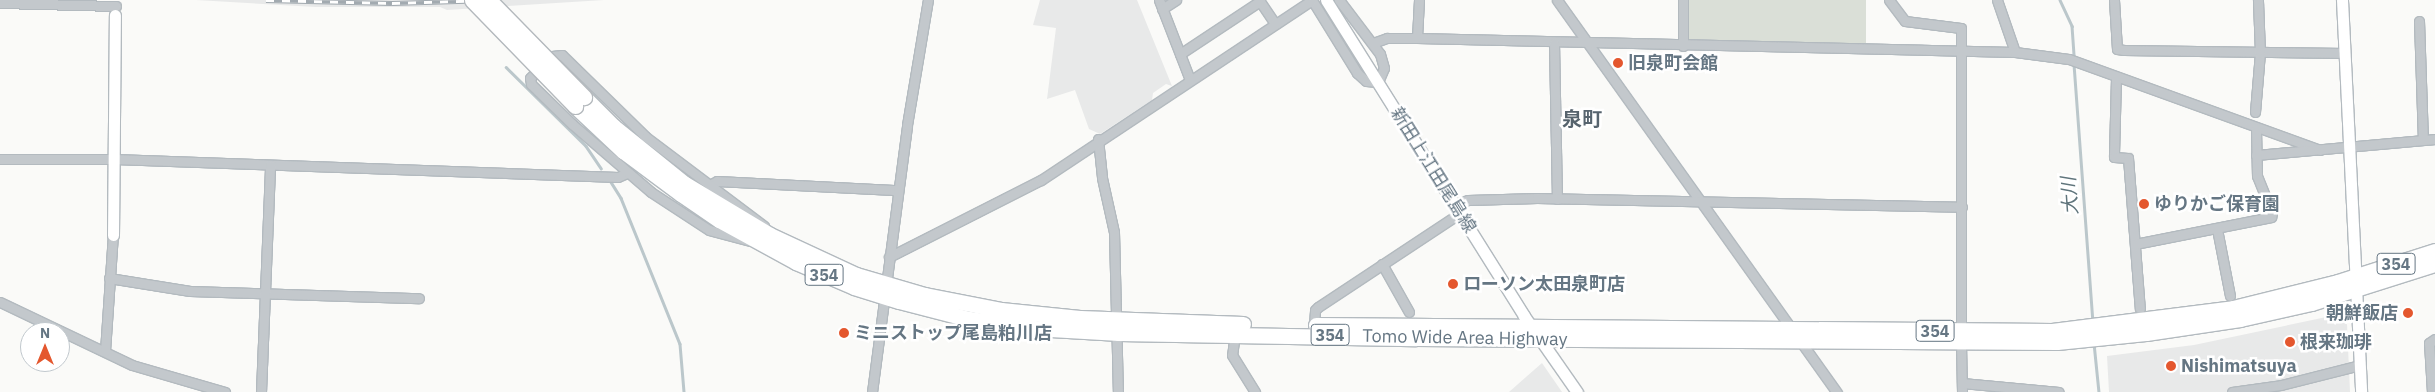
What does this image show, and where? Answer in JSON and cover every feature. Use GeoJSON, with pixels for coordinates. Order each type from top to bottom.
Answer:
{"type":"FeatureCollection","features":[{"type":"Feature","properties":{"kind":"highway","name":"Tomo Wide Area Highway"},"geometry":{"type":"LineString","coordinates":[[472,0],[580,102]]}},
{"type":"Feature","properties":{"kind":"highway","name":"Tomo Wide Area Highway"},"geometry":{"type":"LineString","coordinates":[[489,0],[580,102],[643,167],[764,239],[821,260],[884,291],[988,322],[1118,326],[1530,325],[1792,329],[1961,338]]}},
{"type":"Feature","properties":{"kind":"highway","name":"Tomo Wide Area Highway"},"geometry":{"type":"LineString","coordinates":[[2357,283],[2435,251]]}},
{"type":"Feature","properties":{"kind":"highway","name":"Tomo Wide Area Highway"},"geometry":{"type":"LineString","coordinates":[[1118,326],[1179,333],[1802,342],[2078,335],[2240,319],[2357,283],[2435,264]]}},
{"type":"Feature","properties":{"kind":"street"},"geometry":{"type":"LineString","coordinates":[[872,392],[898,193],[928,0]]}},
{"type":"Feature","properties":{"kind":"street"},"geometry":{"type":"LineString","coordinates":[[1176,0],[1160,4],[1190,80]]}},
{"type":"Feature","properties":{"kind":"street"},"geometry":{"type":"LineString","coordinates":[[1180,54],[1260,0],[1275,24]]}},
{"type":"Feature","properties":{"kind":"street"},"geometry":{"type":"LineString","coordinates":[[889,257],[1010,198],[1312,0],[1342,51],[1361,77],[1378,82],[1384,68],[1373,43],[1339,0]]}},
{"type":"Feature","properties":{"kind":"street","name":"新田上江田尾島線"},"geometry":{"type":"LineString","coordinates":[[1326,0],[1530,325],[1577,392]]}},
{"type":"Feature","properties":{"kind":"street"},"geometry":{"type":"LineString","coordinates":[[1417,38],[1419,0]]}},
{"type":"Feature","properties":{"kind":"street"},"geometry":{"type":"LineString","coordinates":[[1557,0],[1837,392]]}},
{"type":"Feature","properties":{"kind":"street"},"geometry":{"type":"LineString","coordinates":[[1683,46],[1684,0]]}},
{"type":"Feature","properties":{"kind":"street"},"geometry":{"type":"LineString","coordinates":[[1889,0],[1905,21],[1961,28],[1962,388],[2059,392]]}},
{"type":"Feature","properties":{"kind":"street"},"geometry":{"type":"LineString","coordinates":[[1997,0],[2015,52]]}},
{"type":"Feature","properties":{"kind":"street"},"geometry":{"type":"LineString","coordinates":[[2114,0],[2117,48],[2260,53],[2344,53]]}},
{"type":"Feature","properties":{"kind":"street"},"geometry":{"type":"LineString","coordinates":[[2255,112],[2260,53],[2258,0]]}},
{"type":"Feature","properties":{"kind":"street"},"geometry":{"type":"LineString","coordinates":[[2342,0],[2361,392]]}},
{"type":"Feature","properties":{"kind":"street"},"geometry":{"type":"LineString","coordinates":[[0,3],[116,7],[113,235],[105,351]]}},
{"type":"Feature","properties":{"kind":"street"},"geometry":{"type":"LineString","coordinates":[[2419,21],[2423,140]]}},
{"type":"Feature","properties":{"kind":"street"},"geometry":{"type":"LineString","coordinates":[[1373,43],[1387,38],[1417,38],[1588,44],[2015,52],[2069,59],[2116,78],[2320,150]]}},
{"type":"Feature","properties":{"kind":"street"},"geometry":{"type":"LineString","coordinates":[[1554,43],[1557,199]]}},
{"type":"Feature","properties":{"kind":"street"},"geometry":{"type":"LineString","coordinates":[[562,55],[646,137],[758,219],[764,239],[709,230],[627,173],[531,84],[530,78],[552,56],[562,55]]}},
{"type":"Feature","properties":{"kind":"street"},"geometry":{"type":"LineString","coordinates":[[2116,78],[2114,157],[2128,158],[2140,309]]}},
{"type":"Feature","properties":{"kind":"street"},"geometry":{"type":"LineString","coordinates":[[2135,244],[2271,217],[2271,209],[2259,182],[2256,128]]}},
{"type":"Feature","properties":{"kind":"street"},"geometry":{"type":"LineString","coordinates":[[1098,139],[1102,178],[1114,232],[1118,326],[1118,392]]}},
{"type":"Feature","properties":{"kind":"street"},"geometry":{"type":"LineString","coordinates":[[2256,155],[2435,139]]}},
{"type":"Feature","properties":{"kind":"street"},"geometry":{"type":"LineString","coordinates":[[0,158],[114,159],[618,177],[627,173]]}},
{"type":"Feature","properties":{"kind":"street"},"geometry":{"type":"LineString","coordinates":[[261,392],[267,293],[270,165]]}},
{"type":"Feature","properties":{"kind":"street"},"geometry":{"type":"LineString","coordinates":[[710,185],[717,181],[894,190],[898,193]]}},
{"type":"Feature","properties":{"kind":"street"},"geometry":{"type":"LineString","coordinates":[[1314,325],[1315,310],[1382,264],[1468,200],[1557,199],[1962,207]]}},
{"type":"Feature","properties":{"kind":"street"},"geometry":{"type":"LineString","coordinates":[[2217,229],[2230,296]]}},
{"type":"Feature","properties":{"kind":"street"},"geometry":{"type":"LineString","coordinates":[[1382,264],[1409,312]]}},
{"type":"Feature","properties":{"kind":"street"},"geometry":{"type":"LineString","coordinates":[[109,278],[190,291],[419,298]]}},
{"type":"Feature","properties":{"kind":"street"},"geometry":{"type":"LineString","coordinates":[[0,302],[145,370],[225,392]]}},
{"type":"Feature","properties":{"kind":"street"},"geometry":{"type":"LineString","coordinates":[[1235,334],[1232,356],[1255,392]]}},
{"type":"Feature","properties":{"kind":"street"},"geometry":{"type":"LineString","coordinates":[[2432,392],[2429,343],[2435,339]]}},
{"type":"Feature","properties":{"kind":"street"},"geometry":{"type":"LineString","coordinates":[[2232,392],[2281,388],[2360,365]]}},
{"type":"Feature","properties":{"kind":"shaded area"},"geometry":{"type":"Polygon","coordinates":[[[196,0],[604,0],[447,10],[440,7],[316,7],[196,0]]]}},
{"type":"Feature","properties":{"kind":"shaded area"},"geometry":{"type":"Polygon","coordinates":[[[1040,0],[1137,0],[1172,86],[1166,84],[1153,93],[1152,100],[1100,134],[1089,129],[1075,90],[1047,99],[1056,28],[1033,25],[1040,0]]]}},
{"type":"Feature","properties":{"kind":"shaded area"},"geometry":{"type":"Polygon","coordinates":[[[1687,0],[1866,0],[1866,43],[1687,43],[1687,0]]]}},
{"type":"Feature","properties":{"kind":"shaded area"},"geometry":{"type":"Polygon","coordinates":[[[2336,315],[2347,324],[2350,392],[2109,392],[2107,356],[2194,345],[2336,315]]]}},
{"type":"Feature","properties":{"kind":"shaded area"},"geometry":{"type":"Polygon","coordinates":[[[1542,363],[1562,392],[1509,392],[1542,363]]]}},
{"type":"Feature","properties":{"kind":"waterway","name":"大川"},"geometry":{"type":"LineString","coordinates":[[2060,0],[2072,26],[2074,58]]}},
{"type":"Feature","properties":{"kind":"waterway","name":"大川"},"geometry":{"type":"LineString","coordinates":[[2074,64],[2093,320]]}},
{"type":"Feature","properties":{"kind":"waterway"},"geometry":{"type":"LineString","coordinates":[[506,67],[586,146],[601,168]]}},
{"type":"Feature","properties":{"kind":"waterway"},"geometry":{"type":"LineString","coordinates":[[611,182],[621,198],[680,344],[684,392]]}},
{"type":"Feature","properties":{"kind":"waterway","name":"大川"},"geometry":{"type":"LineString","coordinates":[[2094,343],[2099,392]]}},
{"type":"Feature","properties":{"kind":"railway"},"geometry":{"type":"LineString","coordinates":[[266,0],[392,3],[491,0]]}},
{"type":"Feature","properties":{"kind":"place","name":"旧泉町会館"},"geometry":{"type":"Point","coordinates":[1618,63]}},
{"type":"Feature","properties":{"kind":"place","name":"ゆりかご保育園"},"geometry":{"type":"Point","coordinates":[2144,204]}},
{"type":"Feature","properties":{"kind":"place","name":"ローソン太田泉町店"},"geometry":{"type":"Point","coordinates":[1453,284]}},
{"type":"Feature","properties":{"kind":"place","name":"朝鮮飯店"},"geometry":{"type":"Point","coordinates":[2408,313]}},
{"type":"Feature","properties":{"kind":"place","name":"ミニストップ尾島粕川店"},"geometry":{"type":"Point","coordinates":[844,333]}},
{"type":"Feature","properties":{"kind":"place","name":"根来珈琲"},"geometry":{"type":"Point","coordinates":[2290,342]}},
{"type":"Feature","properties":{"kind":"place","name":"Nishimatsuya"},"geometry":{"type":"Point","coordinates":[2171,366]}},
{"type":"Feature","properties":{"kind":"district","name":"泉町"},"geometry":{"type":"Point","coordinates":[1582,118]}}]}
